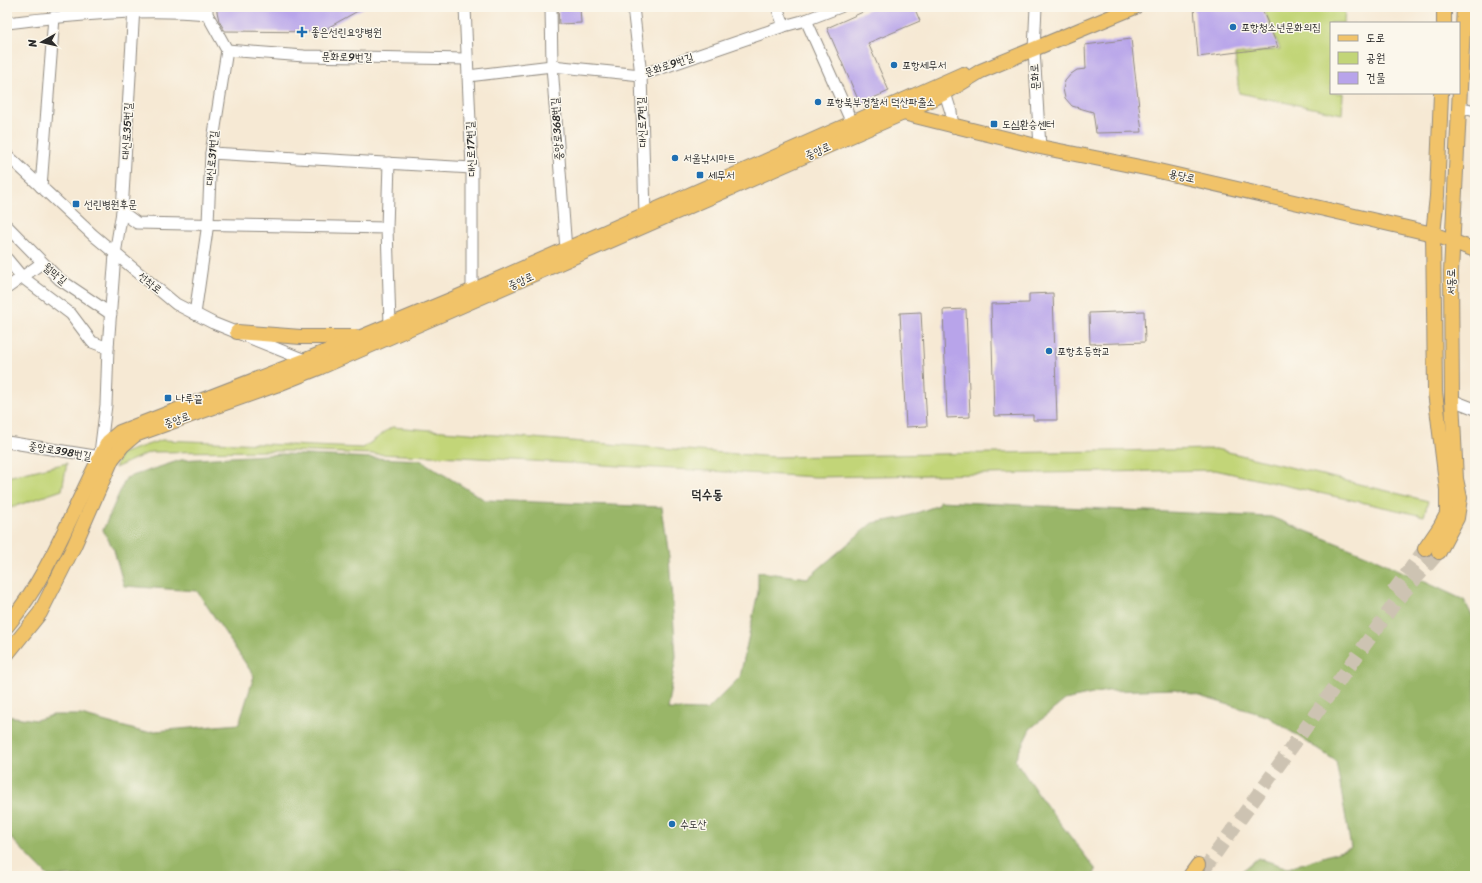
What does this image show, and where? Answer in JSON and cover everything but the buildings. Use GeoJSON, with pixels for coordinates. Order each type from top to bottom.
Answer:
{"type":"FeatureCollection","features":[{"type":"Feature","properties":{"kind":"main road","name":"중앙로"},"geometry":{"type":"LineString","coordinates":[[7,626],[23,608],[106,458],[135,434],[276,385],[321,367],[901,114],[945,93],[980,71],[1035,46],[1110,7]]}},
{"type":"Feature","properties":{"kind":"main road","name":"중앙로"},"geometry":{"type":"LineString","coordinates":[[7,654],[40,613],[74,546],[106,458],[112,437],[127,428],[306,360],[362,337],[566,250],[852,124],[889,106],[1135,7]]}},
{"type":"Feature","properties":{"kind":"main road"},"geometry":{"type":"LineString","coordinates":[[1444,7],[1444,22]]}},
{"type":"Feature","properties":{"kind":"main road","name":"서동로"},"geometry":{"type":"LineString","coordinates":[[1460,87],[1464,7]]}},
{"type":"Feature","properties":{"kind":"main road","name":"서동로"},"geometry":{"type":"LineString","coordinates":[[1425,549],[1447,514],[1447,490],[1435,392],[1433,234],[1438,196],[1441,94]]}},
{"type":"Feature","properties":{"kind":"main road","name":"서동로"},"geometry":{"type":"LineString","coordinates":[[1439,552],[1457,518],[1460,498],[1456,479],[1452,400],[1452,242],[1460,94]]}},
{"type":"Feature","properties":{"kind":"main road","name":"용당로"},"geometry":{"type":"LineString","coordinates":[[889,106],[901,114],[953,127],[1040,147],[1150,169],[1433,234],[1475,250]]}},
{"type":"Feature","properties":{"kind":"main road"},"geometry":{"type":"LineString","coordinates":[[237,332],[301,337],[362,337]]}},
{"type":"Feature","properties":{"kind":"street","name":"대신로17번길"},"geometry":{"type":"LineString","coordinates":[[465,7],[466,59],[472,168],[472,291]]}},
{"type":"Feature","properties":{"kind":"street","name":"중앙로368번길"},"geometry":{"type":"LineString","coordinates":[[551,7],[552,66],[566,250]]}},
{"type":"Feature","properties":{"kind":"street","name":"대신로7번길"},"geometry":{"type":"LineString","coordinates":[[633,7],[641,75],[645,214]]}},
{"type":"Feature","properties":{"kind":"street"},"geometry":{"type":"LineString","coordinates":[[777,7],[784,26]]}},
{"type":"Feature","properties":{"kind":"street","name":"문화로9번길"},"geometry":{"type":"LineString","coordinates":[[468,76],[552,66],[641,75],[784,26],[806,20],[840,7]]}},
{"type":"Feature","properties":{"kind":"street","name":"문화로"},"geometry":{"type":"LineString","coordinates":[[1036,7],[1035,46],[1040,147]]}},
{"type":"Feature","properties":{"kind":"street"},"geometry":{"type":"LineString","coordinates":[[7,22],[134,10],[207,11],[227,50]]}},
{"type":"Feature","properties":{"kind":"street","name":"대신로35번길"},"geometry":{"type":"LineString","coordinates":[[106,458],[108,348],[115,254],[122,212],[134,10]]}},
{"type":"Feature","properties":{"kind":"street"},"geometry":{"type":"LineString","coordinates":[[41,186],[54,17]]}},
{"type":"Feature","properties":{"kind":"street"},"geometry":{"type":"LineString","coordinates":[[806,20],[852,124]]}},
{"type":"Feature","properties":{"kind":"street","name":"문화로9번길"},"geometry":{"type":"LineString","coordinates":[[227,50],[304,56],[466,59]]}},
{"type":"Feature","properties":{"kind":"street","name":"대신로31번길"},"geometry":{"type":"LineString","coordinates":[[195,314],[208,223],[211,153],[227,50]]}},
{"type":"Feature","properties":{"kind":"street"},"geometry":{"type":"LineString","coordinates":[[945,93],[951,112],[953,127]]}},
{"type":"Feature","properties":{"kind":"street"},"geometry":{"type":"LineString","coordinates":[[1459,107],[1475,111]]}},
{"type":"Feature","properties":{"kind":"street"},"geometry":{"type":"LineString","coordinates":[[211,153],[472,168]]}},
{"type":"Feature","properties":{"kind":"street","name":"선착로"},"geometry":{"type":"LineString","coordinates":[[7,155],[115,254],[176,304],[195,314],[321,367]]}},
{"type":"Feature","properties":{"kind":"street"},"geometry":{"type":"LineString","coordinates":[[389,163],[387,228],[390,325]]}},
{"type":"Feature","properties":{"kind":"street"},"geometry":{"type":"LineString","coordinates":[[122,212],[137,223],[208,223],[387,228]]}},
{"type":"Feature","properties":{"kind":"street","name":"월막길"},"geometry":{"type":"LineString","coordinates":[[7,226],[59,279],[111,314]]}},
{"type":"Feature","properties":{"kind":"street"},"geometry":{"type":"LineString","coordinates":[[7,259],[22,277],[71,314],[92,342],[108,348]]}},
{"type":"Feature","properties":{"kind":"street"},"geometry":{"type":"LineString","coordinates":[[7,288],[42,263]]}},
{"type":"Feature","properties":{"kind":"street"},"geometry":{"type":"LineString","coordinates":[[1452,400],[1475,409]]}},
{"type":"Feature","properties":{"kind":"street","name":"중앙로398번길"},"geometry":{"type":"LineString","coordinates":[[7,442],[106,458]]}},
{"type":"Feature","properties":{"kind":"green space"},"geometry":{"type":"Polygon","coordinates":[[[1263,7],[1345,7],[1344,22],[1330,22],[1330,94],[1343,94],[1342,114],[1239,93],[1235,55],[1280,49],[1263,7]]]}},
{"type":"Feature","properties":{"kind":"green space"},"geometry":{"type":"Polygon","coordinates":[[[392,427],[775,457],[1216,449],[1428,501],[1424,516],[1215,470],[816,477],[460,457],[286,451],[150,452],[115,468],[120,454],[162,440],[363,448],[392,427]]]}},
{"type":"Feature","properties":{"kind":"green space"},"geometry":{"type":"Polygon","coordinates":[[[282,454],[420,460],[485,500],[662,507],[669,557],[676,656],[667,709],[707,710],[740,677],[758,592],[758,572],[808,578],[872,523],[902,518],[939,505],[939,501],[1271,517],[1371,557],[1464,600],[1475,621],[1475,876],[1236,876],[1258,858],[1288,868],[1351,848],[1336,761],[1267,716],[1175,689],[1106,691],[1065,700],[1030,729],[1015,760],[1040,797],[1096,870],[1093,876],[993,876],[987,872],[977,876],[48,876],[7,834],[7,716],[36,720],[53,715],[81,715],[143,732],[239,724],[254,676],[197,591],[124,586],[114,550],[103,530],[126,478],[181,460],[282,454]]]}},
{"type":"Feature","properties":{"kind":"green space"},"geometry":{"type":"Polygon","coordinates":[[[67,463],[62,490],[7,509],[7,477],[67,463]]]}},
{"type":"Feature","properties":{"kind":"tunnel"},"geometry":{"type":"LineString","coordinates":[[1393,592],[1425,549]]}},
{"type":"Feature","properties":{"kind":"tunnel"},"geometry":{"type":"LineString","coordinates":[[1203,871],[1397,600],[1439,552]]}},
{"type":"Feature","properties":{"kind":"place","name":"포항청소년문화의집"},"geometry":{"type":"Point","coordinates":[1233,27]}},
{"type":"Feature","properties":{"kind":"place","name":"좋은선린요양병원"},"geometry":{"type":"Point","coordinates":[302,32]}},
{"type":"Feature","properties":{"kind":"place","name":"포항세무서"},"geometry":{"type":"Point","coordinates":[894,65]}},
{"type":"Feature","properties":{"kind":"place","name":"포항북부경찰서 덕산파출소"},"geometry":{"type":"Point","coordinates":[818,102]}},
{"type":"Feature","properties":{"kind":"place","name":"도심환승센터"},"geometry":{"type":"Point","coordinates":[994,124]}},
{"type":"Feature","properties":{"kind":"place","name":"서울낚시마트"},"geometry":{"type":"Point","coordinates":[675,158]}},
{"type":"Feature","properties":{"kind":"place","name":"세무서"},"geometry":{"type":"Point","coordinates":[700,175]}},
{"type":"Feature","properties":{"kind":"place","name":"선린병원후문"},"geometry":{"type":"Point","coordinates":[76,204]}},
{"type":"Feature","properties":{"kind":"place","name":"포항초등학교"},"geometry":{"type":"Point","coordinates":[1049,351]}},
{"type":"Feature","properties":{"kind":"place","name":"나루끝"},"geometry":{"type":"Point","coordinates":[168,398]}},
{"type":"Feature","properties":{"kind":"place","name":"수도산"},"geometry":{"type":"Point","coordinates":[672,824]}},
{"type":"Feature","properties":{"kind":"district","name":"덕수동"},"geometry":{"type":"Point","coordinates":[707,494]}}]}
